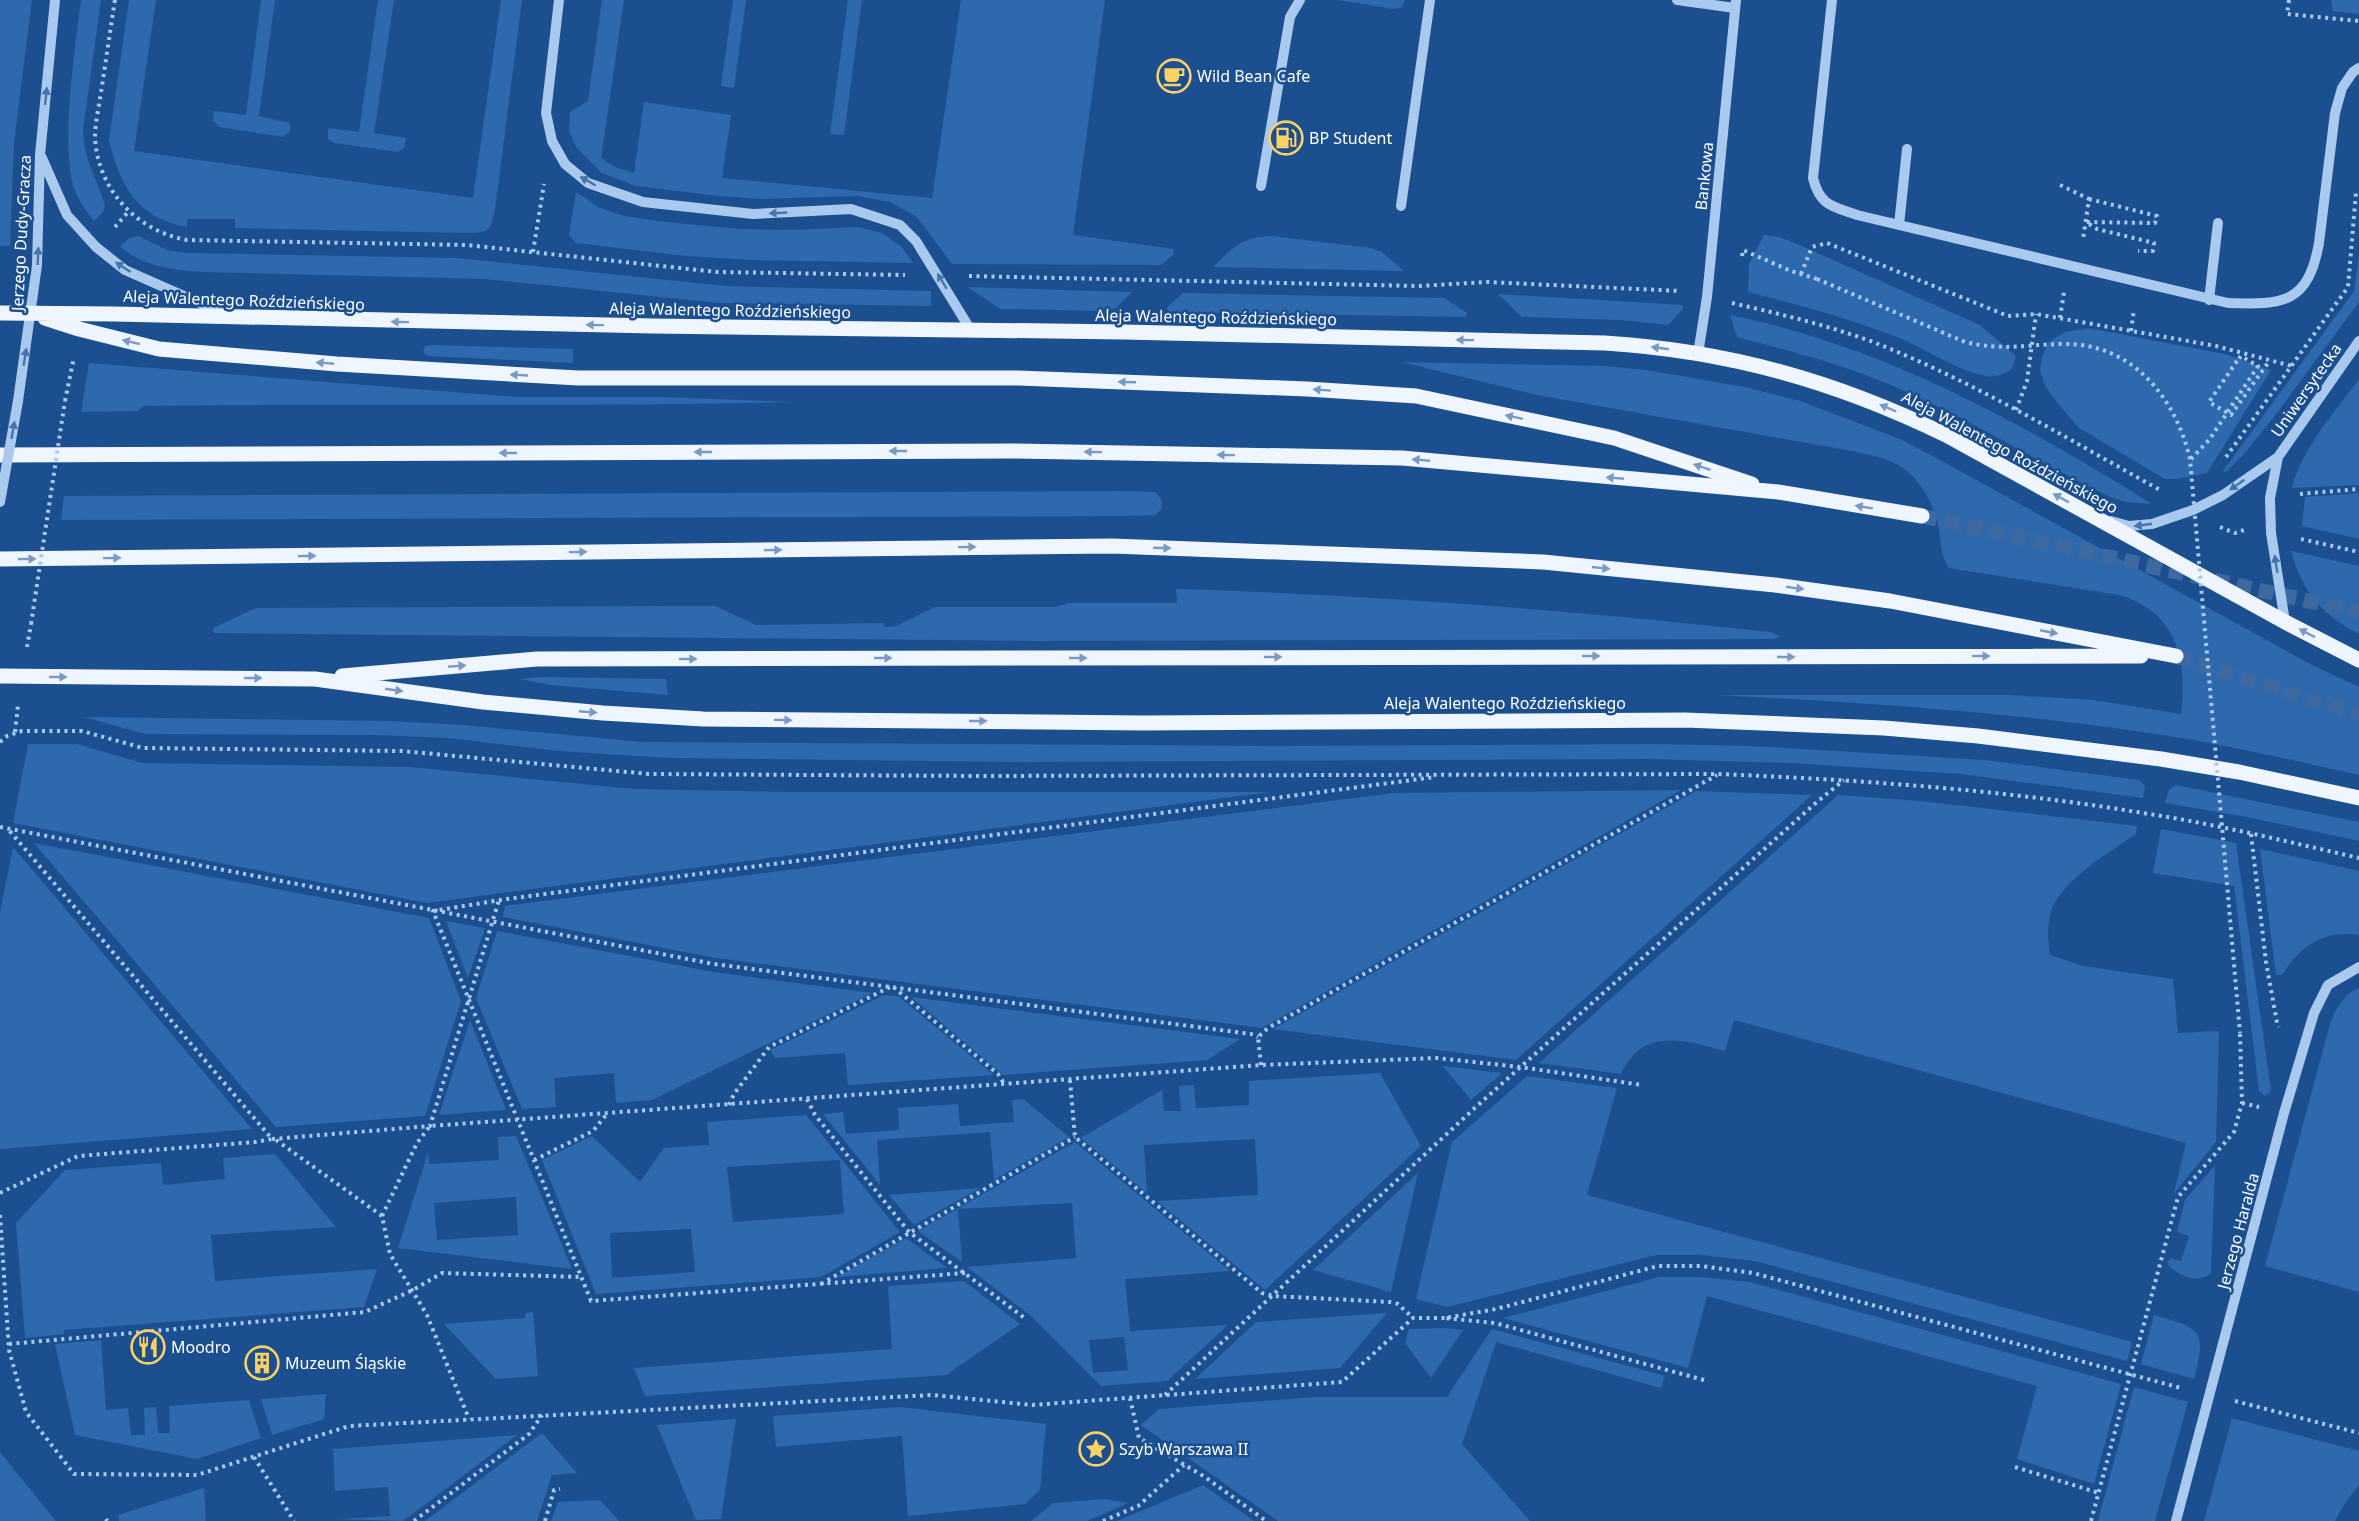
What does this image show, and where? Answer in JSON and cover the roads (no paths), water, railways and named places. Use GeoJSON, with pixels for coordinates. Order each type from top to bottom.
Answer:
{"type":"FeatureCollection","features":[{"type":"Feature","properties":{"kind":"main road","name":"Aleja Walentego Roździeńskiego"},"geometry":{"type":"LineString","coordinates":[[0,313],[972,332],[1124,332],[1642,345],[1737,360],[1802,377],[1887,407],[1946,435],[2285,622],[2359,660]]}},
{"type":"Feature","properties":{"kind":"main road"},"geometry":{"type":"LineString","coordinates":[[32,314],[79,329],[159,349],[337,364],[578,378],[1018,378],[1307,389],[1416,396],[1614,438],[1778,492]]}},
{"type":"Feature","properties":{"kind":"main road"},"geometry":{"type":"LineString","coordinates":[[0,455],[978,451],[1402,459],[1778,492],[1922,516]]}},
{"type":"Feature","properties":{"kind":"main road"},"geometry":{"type":"LineString","coordinates":[[0,559],[1112,546],[1543,562],[1774,585],[1890,601],[2176,656],[537,658],[315,679]]}},
{"type":"Feature","properties":{"kind":"main road","name":"Aleja Walentego Roździeńskiego"},"geometry":{"type":"LineString","coordinates":[[0,676],[315,679],[483,702],[703,719],[1143,723],[1685,720],[1884,728],[1978,736],[2161,759],[2239,772],[2359,798]]}},
{"type":"Feature","properties":{"kind":"street","name":"Jerzego Dudy-Gracza"},"geometry":{"type":"LineString","coordinates":[[0,502],[32,314],[37,265],[40,154],[55,0]]}},
{"type":"Feature","properties":{"kind":"street"},"geometry":{"type":"LineString","coordinates":[[559,0],[546,113],[552,141],[565,164],[588,183],[643,202],[753,214],[851,209],[900,225],[922,250],[972,332]]}},
{"type":"Feature","properties":{"kind":"street"},"geometry":{"type":"LineString","coordinates":[[1262,186],[1290,17],[1300,0]]}},
{"type":"Feature","properties":{"kind":"street"},"geometry":{"type":"LineString","coordinates":[[1401,206],[1430,0]]}},
{"type":"Feature","properties":{"kind":"street"},"geometry":{"type":"LineString","coordinates":[[1677,0],[1736,4]]}},
{"type":"Feature","properties":{"kind":"street"},"geometry":{"type":"LineString","coordinates":[[1832,0],[1814,178],[1817,192],[1826,204],[1857,215],[2228,303],[2279,302],[2298,292],[2306,282],[2315,263],[2319,243],[2335,112],[2342,88],[2353,72],[2359,68]]}},
{"type":"Feature","properties":{"kind":"street","name":"Bankowa"},"geometry":{"type":"LineString","coordinates":[[1698,354],[1707,297],[1736,4]]}},
{"type":"Feature","properties":{"kind":"street"},"geometry":{"type":"LineString","coordinates":[[1899,225],[1907,149]]}},
{"type":"Feature","properties":{"kind":"street"},"geometry":{"type":"LineString","coordinates":[[40,154],[67,215],[96,247],[125,270],[233,317]]}},
{"type":"Feature","properties":{"kind":"street"},"geometry":{"type":"LineString","coordinates":[[2209,300],[2218,223]]}},
{"type":"Feature","properties":{"kind":"street","name":"Uniwersytecka"},"geometry":{"type":"LineString","coordinates":[[2092,515],[2129,526],[2152,524],[2223,495],[2278,457],[2359,341]]}},
{"type":"Feature","properties":{"kind":"street","name":"Uniwersytecka"},"geometry":{"type":"LineString","coordinates":[[2278,457],[2270,498],[2271,533],[2285,622]]}},
{"type":"Feature","properties":{"kind":"street","name":"Jerzego Haralda"},"geometry":{"type":"LineString","coordinates":[[2176,1521],[2284,1113],[2314,1013],[2328,985],[2359,967]]}},
{"type":"Feature","properties":{"kind":"tunnel"},"geometry":{"type":"LineString","coordinates":[[1922,516],[2359,612]]}},
{"type":"Feature","properties":{"kind":"tunnel"},"geometry":{"type":"LineString","coordinates":[[2176,656],[2359,715]]}},
{"type":"Feature","properties":{"kind":"place","name":"Wild Bean Cafe"},"geometry":{"type":"Point","coordinates":[1174,76]}},
{"type":"Feature","properties":{"kind":"place","name":"BP Student"},"geometry":{"type":"Point","coordinates":[1286,138]}},
{"type":"Feature","properties":{"kind":"place","name":"Moodro"},"geometry":{"type":"Point","coordinates":[148,1347]}},
{"type":"Feature","properties":{"kind":"place","name":"Muzeum Śląskie"},"geometry":{"type":"Point","coordinates":[262,1363]}},
{"type":"Feature","properties":{"kind":"place","name":"Szyb Warszawa II"},"geometry":{"type":"Point","coordinates":[1096,1449]}}]}
